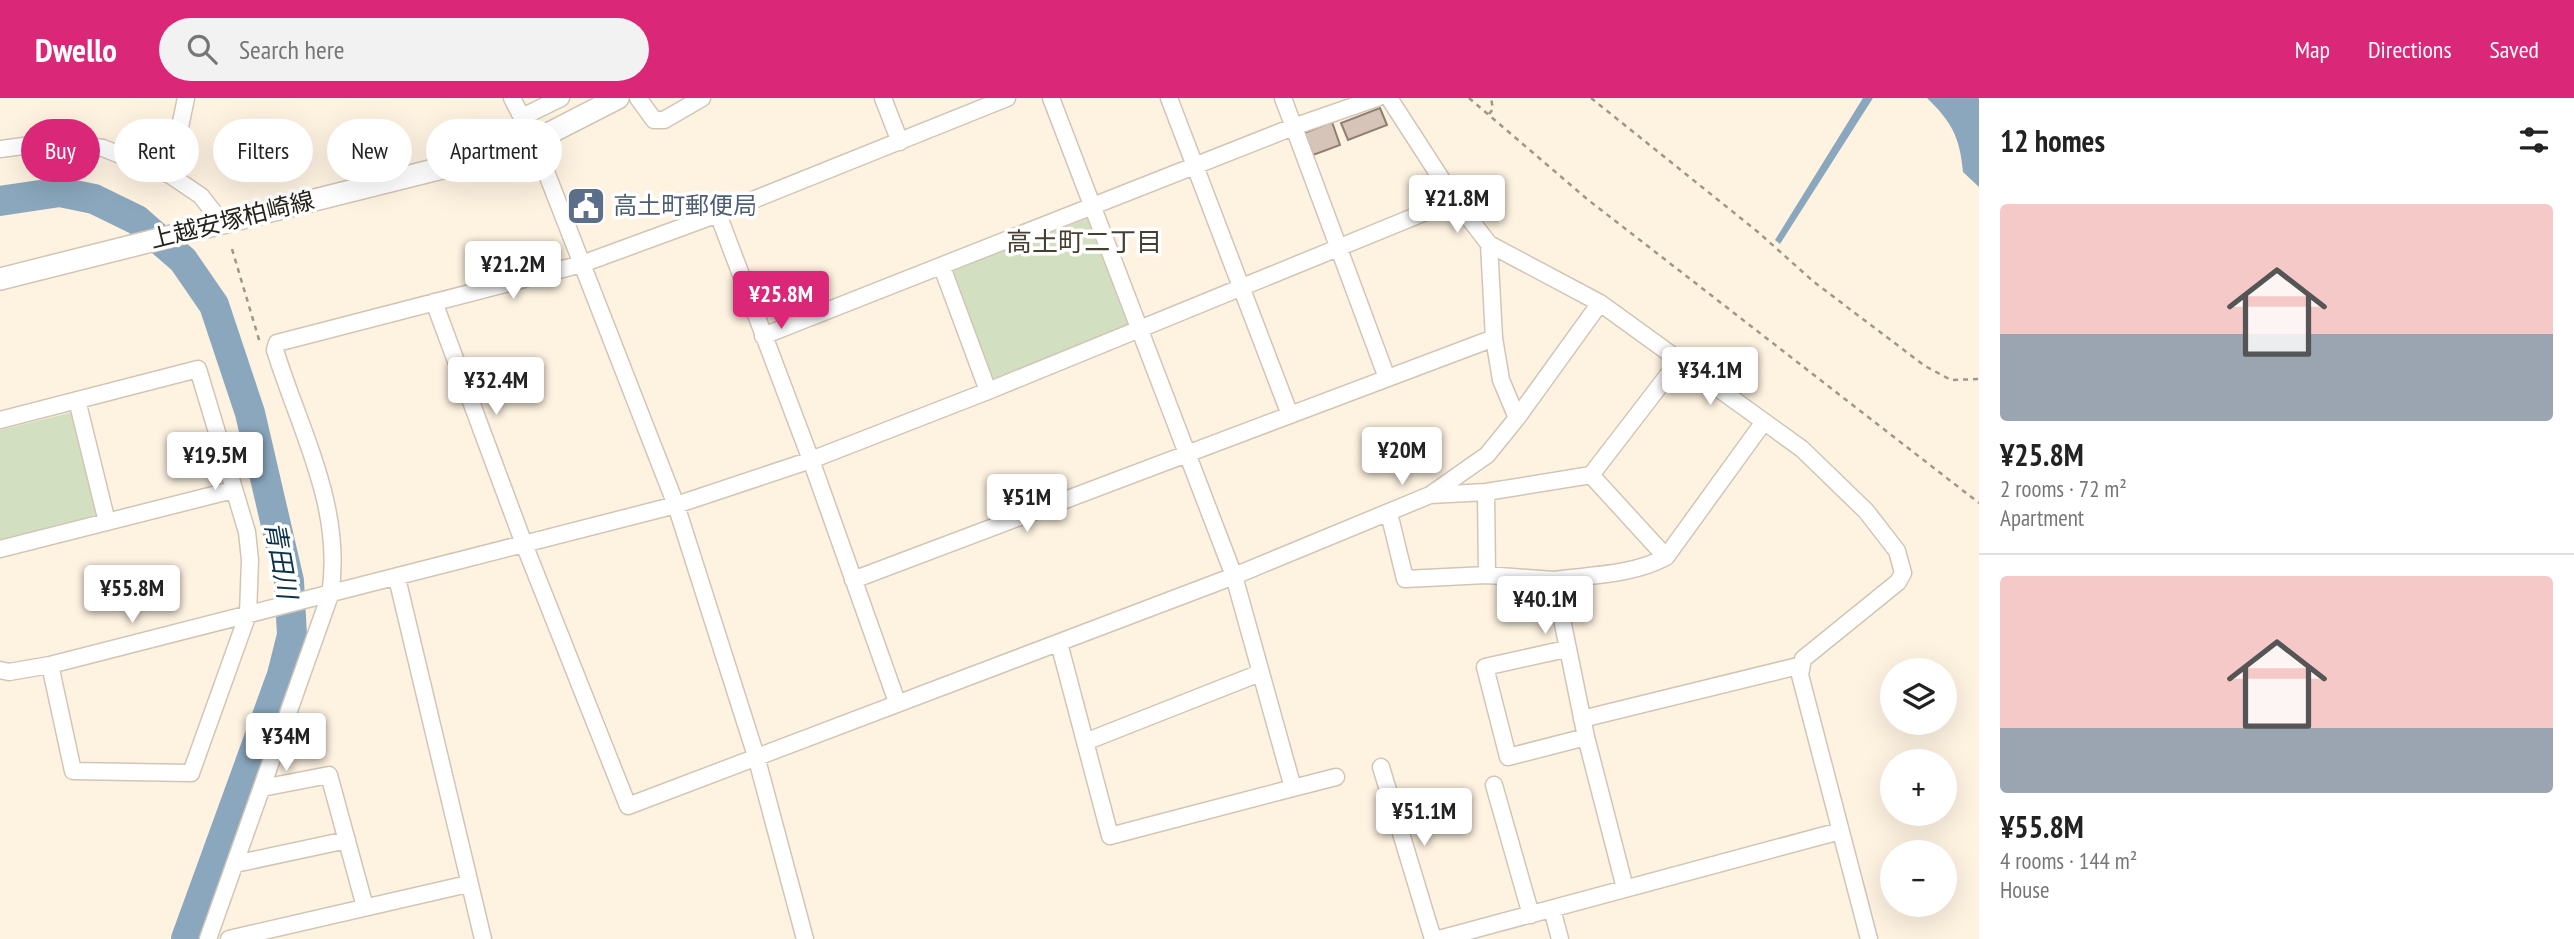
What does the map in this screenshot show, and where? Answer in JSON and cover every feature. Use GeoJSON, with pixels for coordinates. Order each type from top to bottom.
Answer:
{"type":"FeatureCollection","features":[{"type":"Feature","properties":{"kind":"main road","name":"上越安塚柏崎線"},"geometry":{"type":"LineString","coordinates":[[562,127],[618,98]]}},
{"type":"Feature","properties":{"kind":"main road","name":"上越安塚柏崎線"},"geometry":{"type":"LineString","coordinates":[[0,279],[426,172]]}},
{"type":"Feature","properties":{"kind":"street"},"geometry":{"type":"LineString","coordinates":[[182,119],[186,98]]}},
{"type":"Feature","properties":{"kind":"street"},"geometry":{"type":"LineString","coordinates":[[512,98],[522,117],[561,98]]}},
{"type":"Feature","properties":{"kind":"street"},"geometry":{"type":"LineString","coordinates":[[638,98],[654,120],[664,120],[702,98]]}},
{"type":"Feature","properties":{"kind":"street"},"geometry":{"type":"LineString","coordinates":[[883,98],[900,142]]}},
{"type":"Feature","properties":{"kind":"street"},"geometry":{"type":"LineString","coordinates":[[208,939],[262,788],[324,596],[335,546],[309,439],[294,411],[275,350],[277,343],[284,339],[582,264],[718,215],[1007,98]]}},
{"type":"Feature","properties":{"kind":"street"},"geometry":{"type":"LineString","coordinates":[[1051,98],[1234,576],[1293,788]]}},
{"type":"Feature","properties":{"kind":"street"},"geometry":{"type":"LineString","coordinates":[[1169,98],[1290,415]]}},
{"type":"Feature","properties":{"kind":"street"},"geometry":{"type":"LineString","coordinates":[[1283,98],[1387,378]]}},
{"type":"Feature","properties":{"kind":"street"},"geometry":{"type":"LineString","coordinates":[[764,336],[1293,127],[1377,98]]}},
{"type":"Feature","properties":{"kind":"street"},"geometry":{"type":"LineString","coordinates":[[1389,98],[1455,200],[1489,244],[1600,303],[1829,472],[1866,511],[1897,551],[1903,563],[1903,573],[1898,582],[1803,659],[1800,675],[1869,939]]}},
{"type":"Feature","properties":{"kind":"street"},"geometry":{"type":"LineString","coordinates":[[0,149],[54,142],[103,148],[114,152]]}},
{"type":"Feature","properties":{"kind":"street"},"geometry":{"type":"LineString","coordinates":[[180,182],[201,196],[222,223]]}},
{"type":"Feature","properties":{"kind":"street"},"geometry":{"type":"LineString","coordinates":[[550,182],[676,505],[756,756],[805,939]]}},
{"type":"Feature","properties":{"kind":"street"},"geometry":{"type":"LineString","coordinates":[[0,670],[9,672],[50,665],[676,505],[811,460],[988,391],[1455,200]]}},
{"type":"Feature","properties":{"kind":"street"},"geometry":{"type":"LineString","coordinates":[[718,215],[811,460],[897,702]]}},
{"type":"Feature","properties":{"kind":"street"},"geometry":{"type":"LineString","coordinates":[[1489,244],[1494,338],[1501,380],[1517,418]]}},
{"type":"Feature","properties":{"kind":"street"},"geometry":{"type":"LineString","coordinates":[[942,267],[988,391]]}},
{"type":"Feature","properties":{"kind":"street"},"geometry":{"type":"LineString","coordinates":[[434,303],[524,544],[628,806],[1234,576],[1430,495],[1488,454],[1600,303]]}},
{"type":"Feature","properties":{"kind":"street"},"geometry":{"type":"LineString","coordinates":[[853,580],[1494,338]]}},
{"type":"Feature","properties":{"kind":"street"},"geometry":{"type":"LineString","coordinates":[[1430,495],[1486,492],[1591,475],[1678,362]]}},
{"type":"Feature","properties":{"kind":"street"},"geometry":{"type":"LineString","coordinates":[[0,420],[198,369],[247,532],[255,612],[191,773],[73,771],[50,665]]}},
{"type":"Feature","properties":{"kind":"street"},"geometry":{"type":"LineString","coordinates":[[77,400],[107,522]]}},
{"type":"Feature","properties":{"kind":"street"},"geometry":{"type":"LineString","coordinates":[[1389,513],[1405,579],[1487,575],[1553,580],[1653,564],[1666,557],[1763,423]]}},
{"type":"Feature","properties":{"kind":"street"},"geometry":{"type":"LineString","coordinates":[[1591,475],[1666,557]]}},
{"type":"Feature","properties":{"kind":"street"},"geometry":{"type":"LineString","coordinates":[[0,549],[233,490]]}},
{"type":"Feature","properties":{"kind":"street"},"geometry":{"type":"LineString","coordinates":[[1486,492],[1487,575]]}},
{"type":"Feature","properties":{"kind":"street"},"geometry":{"type":"LineString","coordinates":[[397,578],[483,939]]}},
{"type":"Feature","properties":{"kind":"street"},"geometry":{"type":"LineString","coordinates":[[1553,580],[1586,737],[1625,888]]}},
{"type":"Feature","properties":{"kind":"street"},"geometry":{"type":"LineString","coordinates":[[1059,643],[1110,836],[1336,777]]}},
{"type":"Feature","properties":{"kind":"street"},"geometry":{"type":"LineString","coordinates":[[1566,649],[1485,667],[1508,757],[1586,737]]}},
{"type":"Feature","properties":{"kind":"street"},"geometry":{"type":"LineString","coordinates":[[1582,719],[1802,665]]}},
{"type":"Feature","properties":{"kind":"street"},"geometry":{"type":"LineString","coordinates":[[1085,742],[1260,673]]}},
{"type":"Feature","properties":{"kind":"street"},"geometry":{"type":"LineString","coordinates":[[1381,767],[1433,939]]}},
{"type":"Feature","properties":{"kind":"street"},"geometry":{"type":"LineString","coordinates":[[262,788],[329,775],[365,908]]}},
{"type":"Feature","properties":{"kind":"street"},"geometry":{"type":"LineString","coordinates":[[1494,785],[1531,915]]}},
{"type":"Feature","properties":{"kind":"street"},"geometry":{"type":"LineString","coordinates":[[1439,939],[1840,831]]}},
{"type":"Feature","properties":{"kind":"street"},"geometry":{"type":"LineString","coordinates":[[235,864],[347,839]]}},
{"type":"Feature","properties":{"kind":"street"},"geometry":{"type":"LineString","coordinates":[[229,939],[468,884]]}},
{"type":"Feature","properties":{"kind":"street"},"geometry":{"type":"LineString","coordinates":[[1552,909],[1560,939]]}},
{"type":"Feature","properties":{"kind":"path"},"geometry":{"type":"LineString","coordinates":[[1469,98],[1587,199],[1979,503]]}},
{"type":"Feature","properties":{"kind":"path"},"geometry":{"type":"LineString","coordinates":[[1488,114],[1493,109],[1491,98]]}},
{"type":"Feature","properties":{"kind":"path"},"geometry":{"type":"LineString","coordinates":[[1591,98],[1758,232],[1814,282],[1925,366],[1951,380],[1979,379]]}},
{"type":"Feature","properties":{"kind":"path"},"geometry":{"type":"LineString","coordinates":[[232,249],[261,345],[275,350]]}},
{"type":"Feature","properties":{"kind":"green space"},"geometry":{"type":"Polygon","coordinates":[[[1089,218],[1133,328],[992,381],[951,271],[1089,218]]]}},
{"type":"Feature","properties":{"kind":"green space"},"geometry":{"type":"Polygon","coordinates":[[[73,412],[99,517],[0,541],[0,430],[73,412]]]}},
{"type":"Feature","properties":{"kind":"water"},"geometry":{"type":"Polygon","coordinates":[[[1863,98],[1873,98],[1780,244],[1775,240],[1863,98]]]}},
{"type":"Feature","properties":{"kind":"water"},"geometry":{"type":"Polygon","coordinates":[[[1927,98],[1979,98],[1979,187],[1963,172],[1960,149],[1949,123],[1927,98]]]}},
{"type":"Feature","properties":{"kind":"building"},"geometry":{"type":"Polygon","coordinates":[[[1380,108],[1387,125],[1348,140],[1341,123],[1380,108]]]}},
{"type":"Feature","properties":{"kind":"building"},"geometry":{"type":"Polygon","coordinates":[[[1332,122],[1340,145],[1313,155],[1304,133],[1332,122]]]}},
{"type":"Feature","properties":{"kind":"waterway","name":"青田川"},"geometry":{"type":"LineString","coordinates":[[0,201],[60,192],[94,199],[137,220],[183,260],[214,305],[250,413],[289,581],[292,635],[282,675],[186,939]]}},
{"type":"Feature","properties":{"kind":"place","name":"高土町郵便局"},"geometry":{"type":"Point","coordinates":[586,206]}},
{"type":"Feature","properties":{"kind":"district","name":"高土町二丁目"},"geometry":{"type":"Point","coordinates":[1084,242]}}]}
